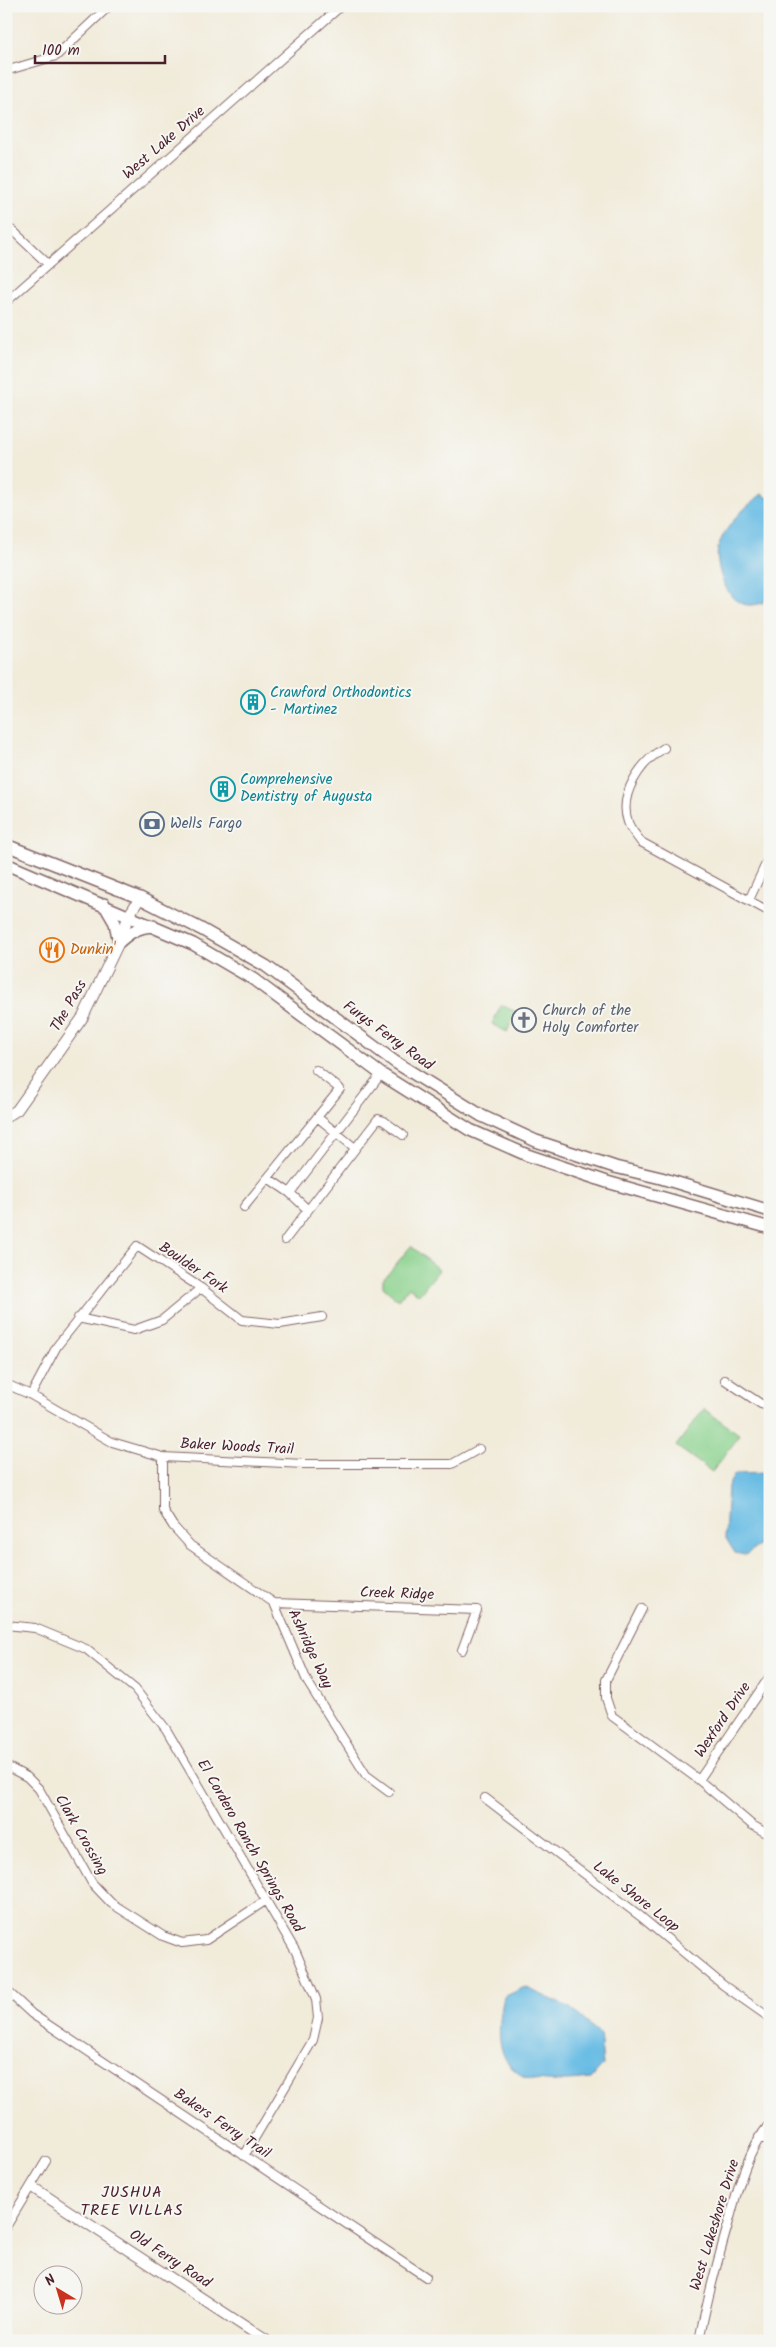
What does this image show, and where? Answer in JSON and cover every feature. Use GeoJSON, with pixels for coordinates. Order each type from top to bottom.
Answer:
{"type":"FeatureCollection","features":[{"type":"Feature","properties":{"kind":"main road","name":"Furys Ferry Road"},"geometry":{"type":"LineString","coordinates":[[6,846],[140,898],[201,929],[266,966],[395,1062],[482,1116],[536,1140],[615,1167],[661,1178],[770,1211]]}},
{"type":"Feature","properties":{"kind":"main road"},"geometry":{"type":"LineString","coordinates":[[6,864],[104,904],[193,944],[253,979],[381,1074],[470,1130],[526,1155],[607,1182],[770,1228]]}},
{"type":"Feature","properties":{"kind":"main road"},"geometry":{"type":"LineString","coordinates":[[104,904],[115,924],[120,942],[131,931],[153,926]]}},
{"type":"Feature","properties":{"kind":"street","name":"West Lake Drive"},"geometry":{"type":"LineString","coordinates":[[6,302],[341,6]]}},
{"type":"Feature","properties":{"kind":"street"},"geometry":{"type":"LineString","coordinates":[[6,68],[12,69],[56,56],[106,7]]}},
{"type":"Feature","properties":{"kind":"street"},"geometry":{"type":"LineString","coordinates":[[6,227],[13,231],[48,264]]}},
{"type":"Feature","properties":{"kind":"street"},"geometry":{"type":"LineString","coordinates":[[664,748],[651,756],[626,793],[628,823],[641,842],[770,912]]}},
{"type":"Feature","properties":{"kind":"street"},"geometry":{"type":"LineString","coordinates":[[749,900],[770,855]]}},
{"type":"Feature","properties":{"kind":"street","name":"The Pass"},"geometry":{"type":"LineString","coordinates":[[6,1117],[17,1110],[83,1017],[120,942],[129,915],[140,898]]}},
{"type":"Feature","properties":{"kind":"street"},"geometry":{"type":"LineString","coordinates":[[244,1207],[340,1088],[316,1070]]}},
{"type":"Feature","properties":{"kind":"street"},"geometry":{"type":"LineString","coordinates":[[290,1193],[381,1074]]}},
{"type":"Feature","properties":{"kind":"street"},"geometry":{"type":"LineString","coordinates":[[317,1117],[355,1148]]}},
{"type":"Feature","properties":{"kind":"street"},"geometry":{"type":"LineString","coordinates":[[285,1240],[378,1119],[384,1121],[403,1135]]}},
{"type":"Feature","properties":{"kind":"street"},"geometry":{"type":"LineString","coordinates":[[268,1178],[290,1193],[308,1210]]}},
{"type":"Feature","properties":{"kind":"street","name":"Boulder Fork"},"geometry":{"type":"LineString","coordinates":[[31,1395],[57,1346],[137,1246],[201,1288],[242,1320],[280,1324],[322,1316]]}},
{"type":"Feature","properties":{"kind":"street"},"geometry":{"type":"LineString","coordinates":[[78,1318],[134,1330],[162,1320],[201,1288]]}},
{"type":"Feature","properties":{"kind":"street"},"geometry":{"type":"LineString","coordinates":[[725,1380],[762,1404],[770,1406]]}},
{"type":"Feature","properties":{"kind":"street","name":"Baker Woods Trail"},"geometry":{"type":"LineString","coordinates":[[6,1384],[31,1395],[112,1442],[162,1457],[304,1464],[452,1464],[479,1449]]}},
{"type":"Feature","properties":{"kind":"street","name":"Ashridge Way"},"geometry":{"type":"LineString","coordinates":[[162,1457],[163,1510],[173,1526],[190,1546],[274,1603],[307,1681],[366,1775],[389,1792]]}},
{"type":"Feature","properties":{"kind":"street","name":"Creek Ridge"},"geometry":{"type":"LineString","coordinates":[[274,1603],[477,1610],[462,1650]]}},
{"type":"Feature","properties":{"kind":"street"},"geometry":{"type":"LineString","coordinates":[[642,1609],[606,1680],[606,1698],[612,1716],[699,1780],[752,1824],[770,1835]]}},
{"type":"Feature","properties":{"kind":"street","name":"El Cordero Ranch Springs Road"},"geometry":{"type":"LineString","coordinates":[[6,1625],[35,1628],[86,1649],[135,1689],[166,1729],[296,1952],[316,1999],[318,2018],[313,2040],[244,2156]]}},
{"type":"Feature","properties":{"kind":"street","name":"Wexford Drive"},"geometry":{"type":"LineString","coordinates":[[699,1780],[770,1676]]}},
{"type":"Feature","properties":{"kind":"street","name":"Clark Crossing"},"geometry":{"type":"LineString","coordinates":[[6,1766],[27,1777],[39,1789],[92,1883],[111,1903],[163,1936],[182,1943],[206,1940],[265,1901]]}},
{"type":"Feature","properties":{"kind":"street","name":"Lake Shore Loop"},"geometry":{"type":"LineString","coordinates":[[485,1798],[640,1916],[723,1986],[770,2018]]}},
{"type":"Feature","properties":{"kind":"street","name":"Bakers Ferry Trail"},"geometry":{"type":"LineString","coordinates":[[6,1990],[32,2014],[426,2277]]}},
{"type":"Feature","properties":{"kind":"street","name":"West Lakeshore Drive"},"geometry":{"type":"LineString","coordinates":[[699,2341],[713,2276],[743,2171],[759,2136],[770,2123]]}},
{"type":"Feature","properties":{"kind":"street"},"geometry":{"type":"LineString","coordinates":[[759,2136],[770,2141]]}},
{"type":"Feature","properties":{"kind":"street"},"geometry":{"type":"LineString","coordinates":[[6,2227],[32,2187],[46,2161]]}},
{"type":"Feature","properties":{"kind":"street","name":"Old Ferry Road"},"geometry":{"type":"LineString","coordinates":[[32,2187],[266,2341]]}},
{"type":"Feature","properties":{"kind":"green space"},"geometry":{"type":"Polygon","coordinates":[[[501,1005],[516,1012],[507,1032],[492,1024],[501,1005]]]}},
{"type":"Feature","properties":{"kind":"green space"},"geometry":{"type":"Polygon","coordinates":[[[411,1246],[439,1270],[419,1295],[409,1287],[398,1300],[383,1287],[383,1280],[411,1246]]]}},
{"type":"Feature","properties":{"kind":"green space"},"geometry":{"type":"Polygon","coordinates":[[[704,1409],[740,1435],[712,1472],[676,1446],[704,1409]]]}},
{"type":"Feature","properties":{"kind":"water"},"geometry":{"type":"Polygon","coordinates":[[[762,494],[770,499],[770,594],[763,603],[747,605],[737,601],[728,591],[719,567],[718,550],[722,537],[732,523],[743,510],[762,494]]]}},
{"type":"Feature","properties":{"kind":"water"},"geometry":{"type":"Polygon","coordinates":[[[770,1473],[770,1539],[745,1555],[735,1553],[725,1537],[728,1486],[735,1474],[770,1473]]]}},
{"type":"Feature","properties":{"kind":"water"},"geometry":{"type":"Polygon","coordinates":[[[525,1987],[570,2008],[600,2034],[603,2065],[591,2079],[556,2081],[530,2079],[513,2069],[507,2061],[502,2051],[499,2030],[504,1997],[525,1987]]]}},
{"type":"Feature","properties":{"kind":"place","name":"Crawford Orthodontics - Martinez"},"geometry":{"type":"Point","coordinates":[253,702]}},
{"type":"Feature","properties":{"kind":"place","name":"Comprehensive Dentistry of Augusta"},"geometry":{"type":"Point","coordinates":[223,789]}},
{"type":"Feature","properties":{"kind":"place","name":"Wells Fargo"},"geometry":{"type":"Point","coordinates":[152,824]}},
{"type":"Feature","properties":{"kind":"place","name":"Dunkin'"},"geometry":{"type":"Point","coordinates":[52,950]}},
{"type":"Feature","properties":{"kind":"place","name":"Church of the Holy Comforter"},"geometry":{"type":"Point","coordinates":[524,1020]}},
{"type":"Feature","properties":{"kind":"district","name":"JUSHUA TREE VILLAS"},"geometry":{"type":"Point","coordinates":[132,2201]}}]}
